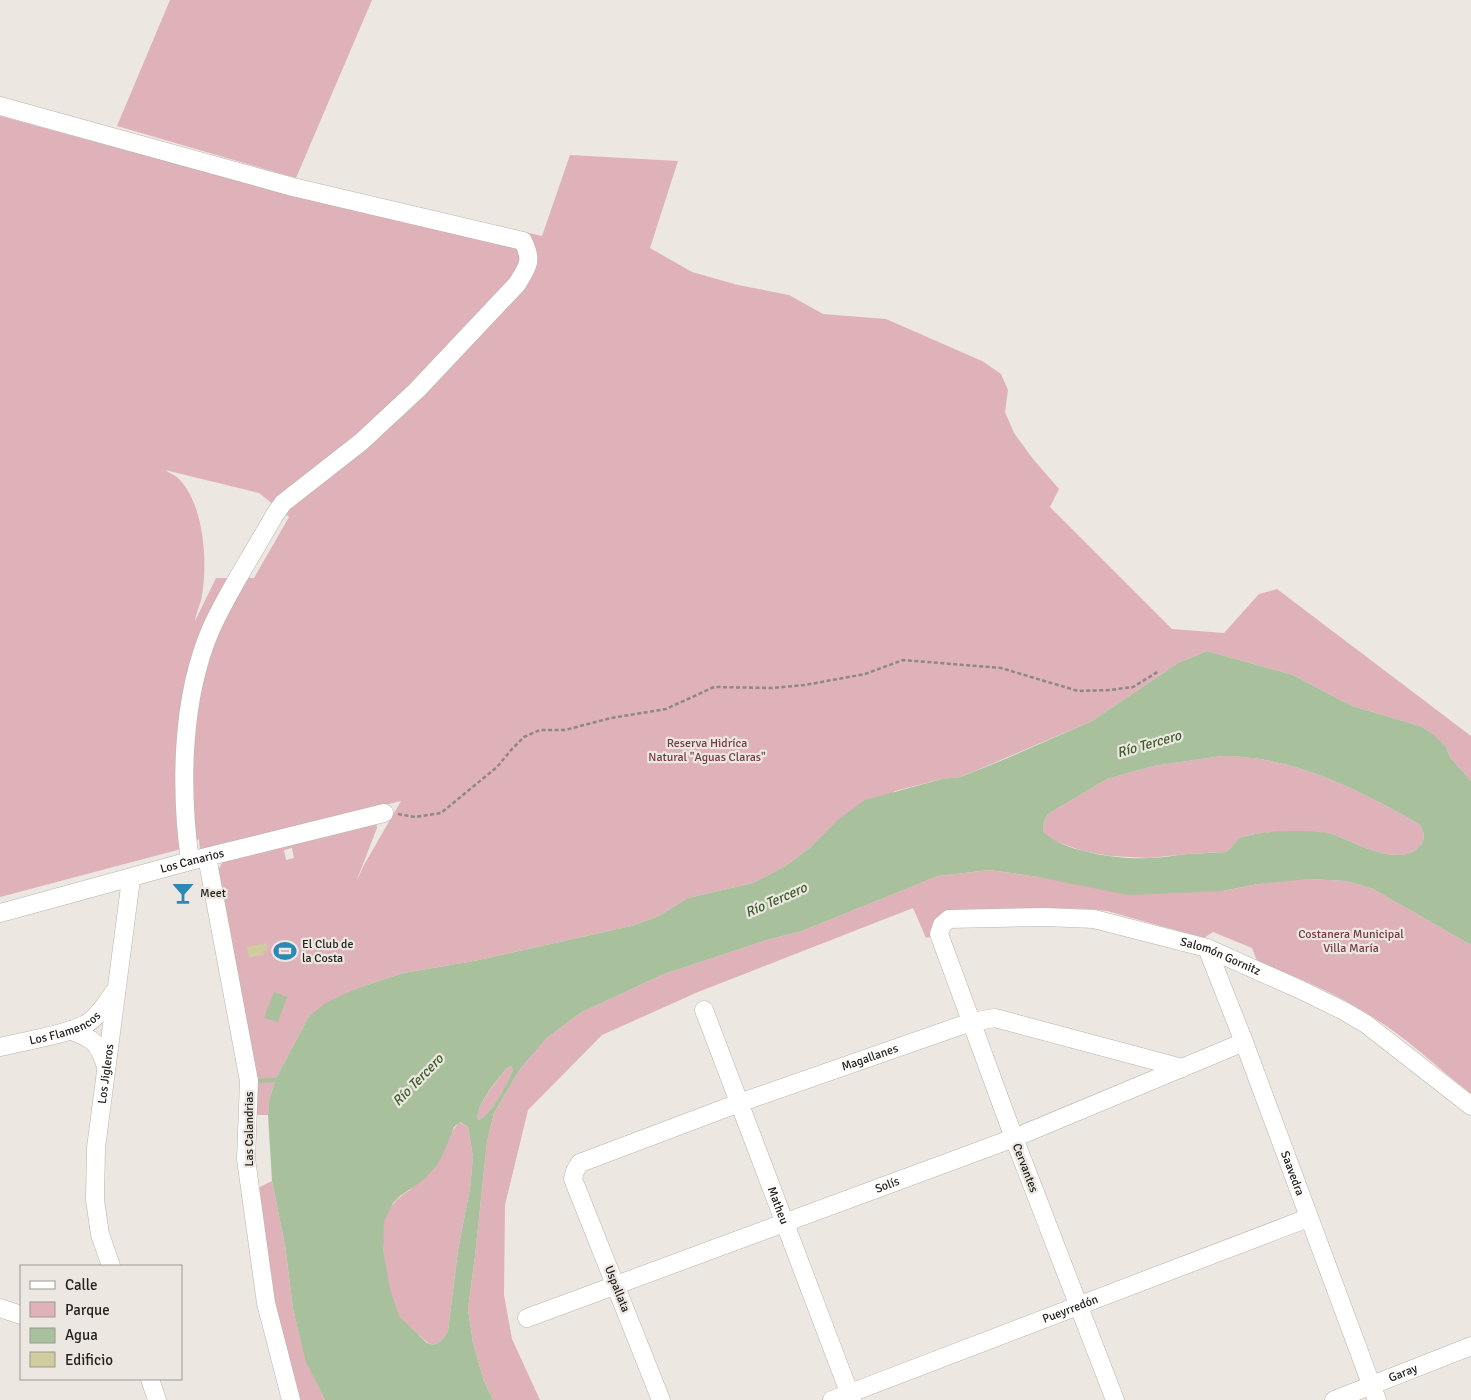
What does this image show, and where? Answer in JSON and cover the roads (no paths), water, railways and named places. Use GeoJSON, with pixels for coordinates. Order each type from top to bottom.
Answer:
{"type":"FeatureCollection","features":[{"type":"Feature","properties":{"kind":"street","name":"Las Calandrias"},"geometry":{"type":"LineString","coordinates":[[0,106],[293,187],[523,241],[529,254],[526,269],[517,284],[417,390],[361,442],[283,503],[227,598],[212,628],[198,668],[190,712],[184,765],[185,816],[199,859],[249,1081],[246,1159],[266,1303],[291,1400]]}},
{"type":"Feature","properties":{"kind":"street","name":"Los Canarios"},"geometry":{"type":"LineString","coordinates":[[0,913],[199,859],[384,813]]}},
{"type":"Feature","properties":{"kind":"street","name":"Los Jigleros"},"geometry":{"type":"LineString","coordinates":[[111,1265],[100,1234],[95,1200],[96,1148],[130,879]]}},
{"type":"Feature","properties":{"kind":"street","name":"Salomón Gornitz"},"geometry":{"type":"LineString","coordinates":[[939,934],[942,925],[949,919],[1045,916],[1109,922],[1207,948],[1309,994],[1366,1024],[1471,1106]]}},
{"type":"Feature","properties":{"kind":"street","name":"Cervantes"},"geometry":{"type":"LineString","coordinates":[[939,934],[1014,1138],[1115,1400]]}},
{"type":"Feature","properties":{"kind":"street","name":"Saavedra"},"geometry":{"type":"LineString","coordinates":[[1207,948],[1244,1042],[1374,1393]]}},
{"type":"Feature","properties":{"kind":"street","name":"Los Flamencos"},"geometry":{"type":"LineString","coordinates":[[0,1047],[70,1030],[87,1023],[102,1009],[115,991]]}},
{"type":"Feature","properties":{"kind":"street","name":"Matheu"},"geometry":{"type":"LineString","coordinates":[[704,1010],[851,1397]]}},
{"type":"Feature","properties":{"kind":"street","name":"Magallanes"},"geometry":{"type":"LineString","coordinates":[[573,1179],[574,1171],[580,1163],[739,1103],[971,1022],[995,1018],[1182,1068]]}},
{"type":"Feature","properties":{"kind":"street"},"geometry":{"type":"LineString","coordinates":[[70,1030],[88,1037],[96,1044],[102,1052],[106,1067]]}},
{"type":"Feature","properties":{"kind":"street","name":"Solís"},"geometry":{"type":"LineString","coordinates":[[528,1318],[1014,1138],[1244,1042]]}},
{"type":"Feature","properties":{"kind":"street","name":"Uspallata"},"geometry":{"type":"LineString","coordinates":[[573,1179],[661,1400]]}},
{"type":"Feature","properties":{"kind":"street","name":"Pueyrredón"},"geometry":{"type":"LineString","coordinates":[[832,1400],[851,1397],[1079,1306],[1308,1218]]}},
{"type":"Feature","properties":{"kind":"street"},"geometry":{"type":"LineString","coordinates":[[0,1308],[20,1314]]}},
{"type":"Feature","properties":{"kind":"street","name":"Garay"},"geometry":{"type":"LineString","coordinates":[[1334,1400],[1374,1393],[1471,1346]]}},
{"type":"Feature","properties":{"kind":"street"},"geometry":{"type":"LineString","coordinates":[[150,1380],[158,1400]]}},
{"type":"Feature","properties":{"kind":"water","name":"Río Tercero"},"geometry":{"type":"Polygon","coordinates":[[[1207,651],[1293,675],[1352,706],[1420,726],[1434,735],[1446,747],[1450,757],[1471,781],[1471,945],[1373,889],[1346,881],[1310,879],[1258,884],[1223,891],[1128,895],[1038,877],[990,870],[938,876],[802,931],[767,940],[664,974],[580,1013],[547,1038],[520,1069],[494,1113],[487,1142],[468,1309],[473,1343],[484,1381],[493,1400],[325,1400],[305,1360],[293,1309],[285,1245],[272,1181],[268,1115],[269,1101],[276,1078],[308,1018],[324,1004],[355,989],[403,973],[474,961],[631,926],[657,917],[688,898],[753,883],[787,865],[812,846],[839,819],[865,800],[942,779],[961,777],[1010,757],[1092,721],[1178,663],[1207,651]],[[1222,756],[1153,766],[1107,779],[1048,814],[1044,822],[1043,831],[1051,838],[1077,849],[1124,858],[1154,858],[1226,852],[1243,837],[1275,832],[1303,831],[1327,833],[1374,851],[1398,855],[1411,853],[1423,841],[1423,830],[1419,824],[1373,799],[1325,777],[1274,762],[1222,756]],[[511,1066],[506,1069],[483,1100],[478,1120],[489,1112],[503,1090],[513,1070],[511,1066]],[[460,1122],[454,1127],[437,1165],[425,1179],[393,1203],[384,1222],[383,1248],[390,1289],[399,1316],[427,1343],[434,1345],[441,1341],[448,1331],[458,1250],[470,1188],[473,1157],[468,1127],[460,1122]]]}},
{"type":"Feature","properties":{"kind":"water"},"geometry":{"type":"Polygon","coordinates":[[[274,992],[287,997],[278,1022],[264,1018],[274,992]]]}},
{"type":"Feature","properties":{"kind":"waterway"},"geometry":{"type":"LineString","coordinates":[[253,1081],[275,1080]]}},
{"type":"Feature","properties":{"kind":"place","name":"Meet"},"geometry":{"type":"Point","coordinates":[183,893]}},
{"type":"Feature","properties":{"kind":"place","name":"El Club de la Costa"},"geometry":{"type":"Point","coordinates":[285,951]}},
{"type":"Feature","properties":{"kind":"park label","name":"Reserva Hidríca Natural \"Aguas Claras\""},"geometry":{"type":"Point","coordinates":[707,750]}},
{"type":"Feature","properties":{"kind":"park label","name":"Costanera Municipal Villa María"},"geometry":{"type":"Point","coordinates":[1351,941]}}]}
